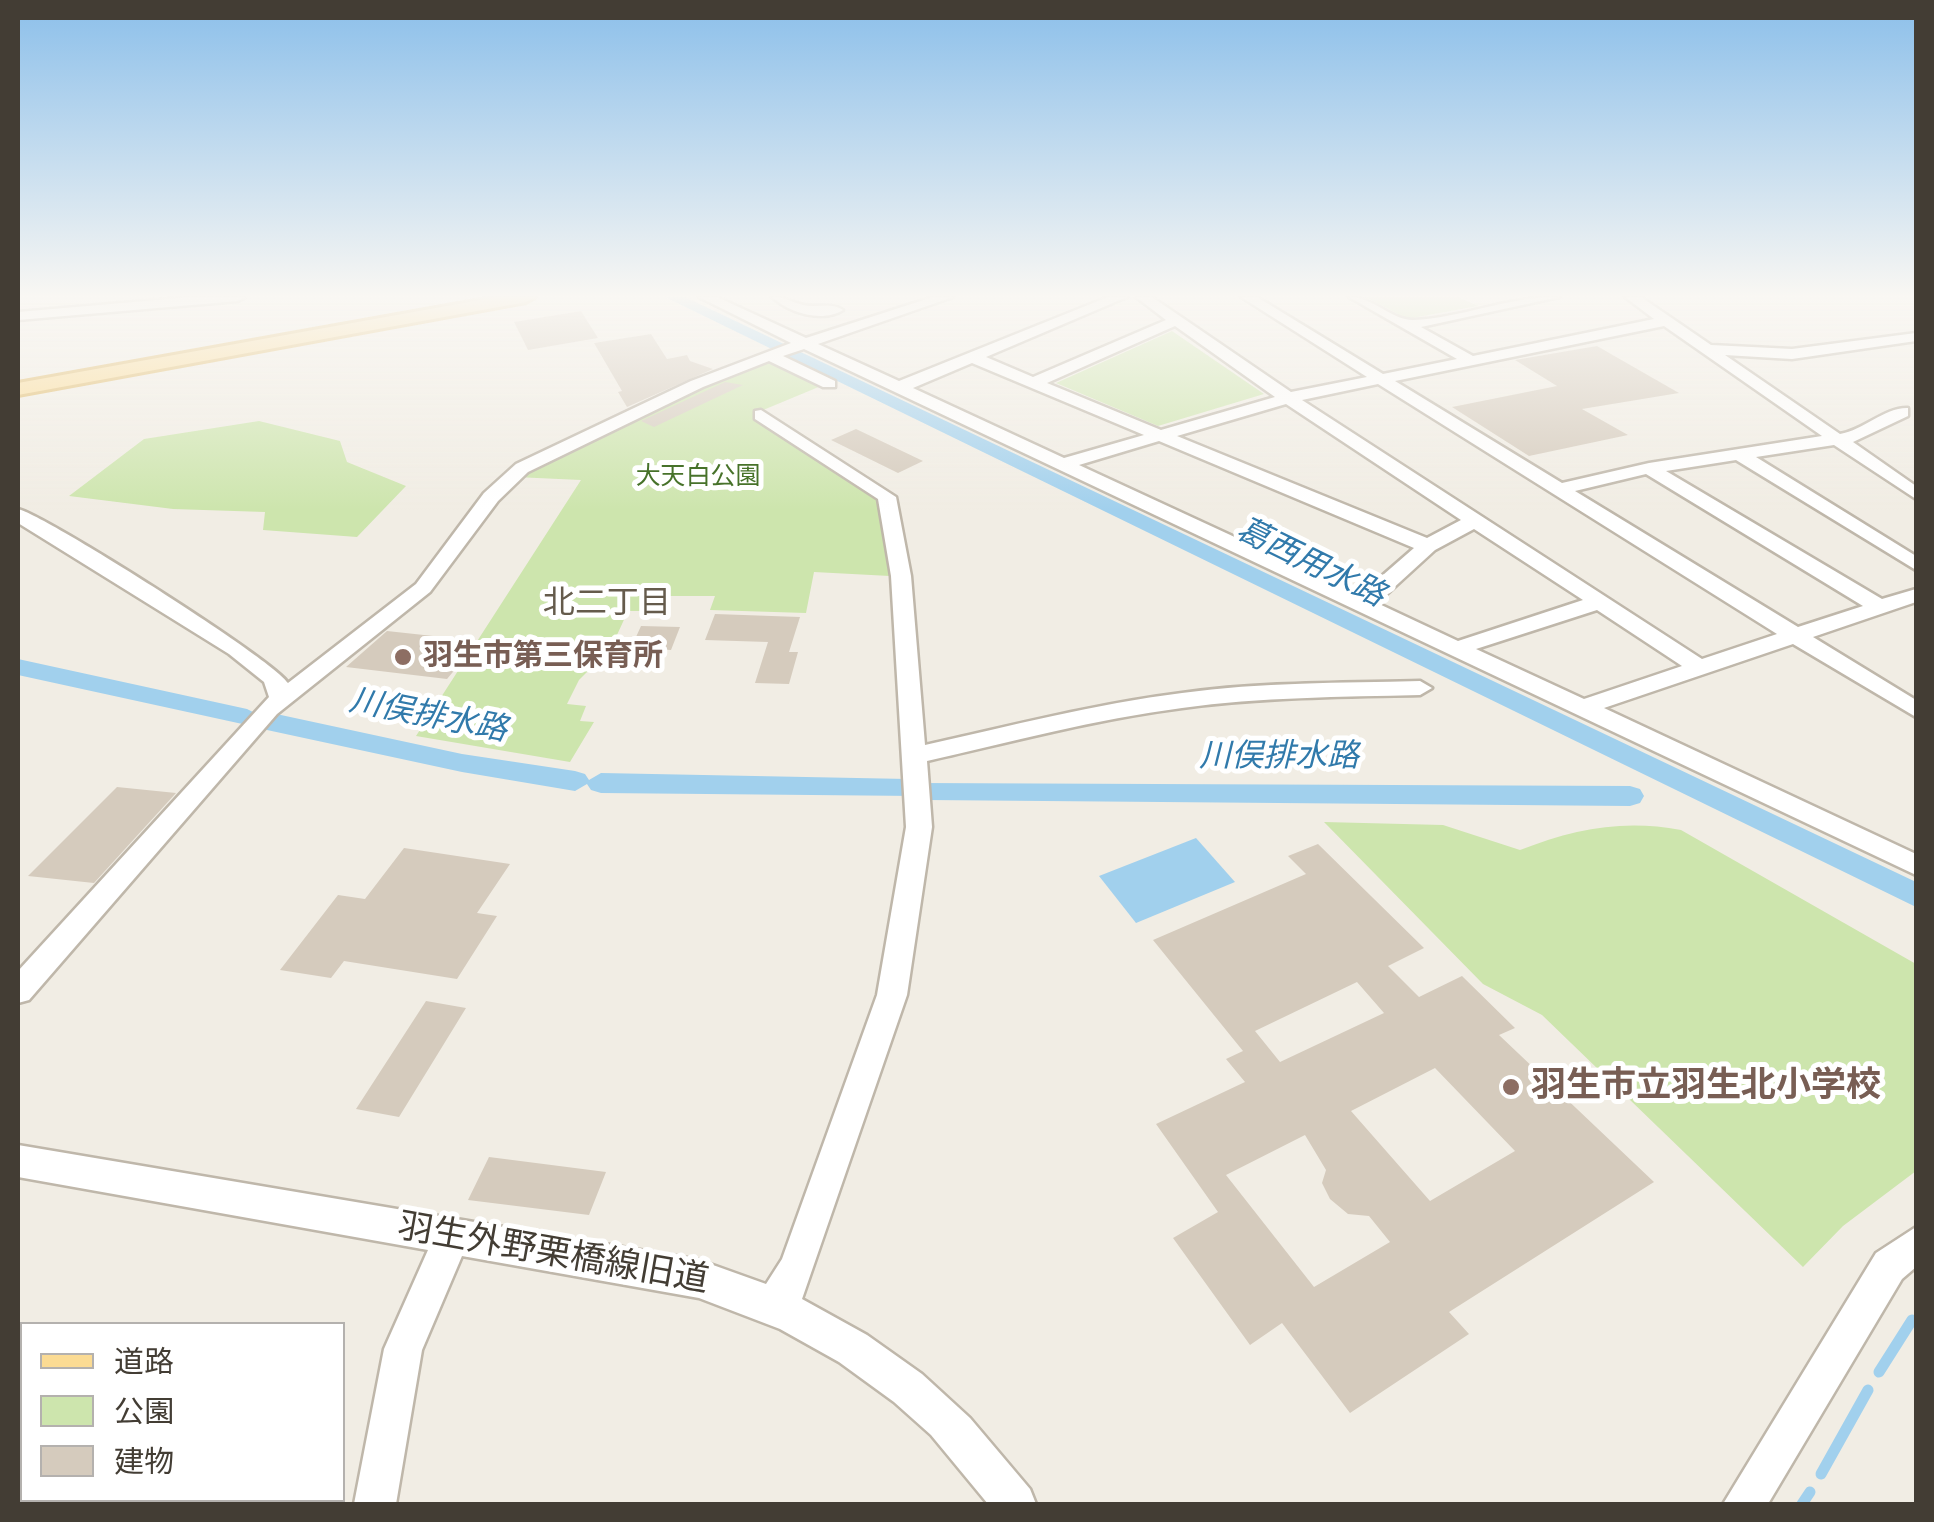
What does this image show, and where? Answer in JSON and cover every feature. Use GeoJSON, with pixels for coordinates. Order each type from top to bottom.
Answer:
{"type":"FeatureCollection","features":[{"type":"Feature","properties":{"kind":"main road"},"geometry":{"type":"LineString","coordinates":[[18,389],[134,368]]}},
{"type":"Feature","properties":{"kind":"street"},"geometry":{"type":"LineString","coordinates":[[18,991],[268,710],[423,588],[491,497],[522,468],[737,368]]}},
{"type":"Feature","properties":{"kind":"street"},"geometry":{"type":"LineString","coordinates":[[798,368],[829,384]]}},
{"type":"Feature","properties":{"kind":"street"},"geometry":{"type":"LineString","coordinates":[[858,368],[1916,865]]}},
{"type":"Feature","properties":{"kind":"street"},"geometry":{"type":"LineString","coordinates":[[900,387],[946,368]]}},
{"type":"Feature","properties":{"kind":"street"},"geometry":{"type":"LineString","coordinates":[[998,368],[1428,546]]}},
{"type":"Feature","properties":{"kind":"street"},"geometry":{"type":"LineString","coordinates":[[1033,383],[1067,368]]}},
{"type":"Feature","properties":{"kind":"street"},"geometry":{"type":"LineString","coordinates":[[1245,368],[1700,667]]}},
{"type":"Feature","properties":{"kind":"street"},"geometry":{"type":"LineString","coordinates":[[1361,368],[1916,710]]}},
{"type":"Feature","properties":{"kind":"street"},"geometry":{"type":"LineString","coordinates":[[1065,463],[1288,398],[1425,368]]}},
{"type":"Feature","properties":{"kind":"street"},"geometry":{"type":"LineString","coordinates":[[1735,368],[1916,494]]}},
{"type":"Feature","properties":{"kind":"street"},"geometry":{"type":"LineString","coordinates":[[1558,490],[1649,468],[1838,441],[1858,436],[1902,412]]}},
{"type":"Feature","properties":{"kind":"street"},"geometry":{"type":"LineString","coordinates":[[761,415],[887,498],[901,576],[919,827],[892,994],[798,1265],[788,1287],[772,1304]]}},
{"type":"Feature","properties":{"kind":"street"},"geometry":{"type":"LineString","coordinates":[[1739,454],[1916,564]]}},
{"type":"Feature","properties":{"kind":"street"},"geometry":{"type":"LineString","coordinates":[[1649,468],[1878,606]]}},
{"type":"Feature","properties":{"kind":"street"},"geometry":{"type":"LineString","coordinates":[[18,515],[237,649],[275,678],[268,710]]}},
{"type":"Feature","properties":{"kind":"street"},"geometry":{"type":"LineString","coordinates":[[1363,604],[1428,546],[1474,521]]}},
{"type":"Feature","properties":{"kind":"street"},"geometry":{"type":"LineString","coordinates":[[1586,709],[1597,702],[1916,595]]}},
{"type":"Feature","properties":{"kind":"street"},"geometry":{"type":"LineString","coordinates":[[1457,648],[1599,602]]}},
{"type":"Feature","properties":{"kind":"street"},"geometry":{"type":"LineString","coordinates":[[914,756],[1183,700],[1297,691],[1420,688]]}},
{"type":"Feature","properties":{"kind":"street","name":"羽生外野栗橋線旧道"},"geometry":{"type":"LineString","coordinates":[[18,1162],[699,1278],[772,1304],[834,1336],[935,1411],[1015,1504]]}},
{"type":"Feature","properties":{"kind":"street"},"geometry":{"type":"LineString","coordinates":[[375,1504],[403,1348],[452,1237]]}},
{"type":"Feature","properties":{"kind":"street"},"geometry":{"type":"LineString","coordinates":[[1744,1504],[1889,1266],[1916,1245]]}},
{"type":"Feature","properties":{"kind":"green space","name":"大天白公園"},"geometry":{"type":"Polygon","coordinates":[[[750,368],[787,368],[821,386],[756,413],[882,499],[890,576],[814,572],[806,613],[710,610],[715,596],[658,596],[649,611],[628,611],[611,648],[579,680],[567,704],[586,706],[580,721],[594,722],[570,762],[416,736],[581,480],[515,477],[699,387],[750,368]]]}},
{"type":"Feature","properties":{"kind":"green space"},"geometry":{"type":"Polygon","coordinates":[[[1089,368],[1226,368],[1264,394],[1158,426],[1056,383],[1089,368]]]}},
{"type":"Feature","properties":{"kind":"green space"},"geometry":{"type":"Polygon","coordinates":[[[259,421],[340,441],[347,462],[406,486],[357,537],[263,530],[265,512],[173,509],[69,496],[144,439],[259,421]]]}},
{"type":"Feature","properties":{"kind":"green space"},"geometry":{"type":"Polygon","coordinates":[[[1324,822],[1443,825],[1520,850],[1599,828],[1681,830],[1916,964],[1916,1171],[1843,1226],[1803,1267],[1542,1015],[1483,984],[1324,822]]]}},
{"type":"Feature","properties":{"kind":"water"},"geometry":{"type":"Polygon","coordinates":[[[1196,838],[1235,882],[1136,923],[1099,876],[1196,838]]]}},
{"type":"Feature","properties":{"kind":"building"},"geometry":{"type":"Polygon","coordinates":[[[609,368],[713,369],[627,407],[618,392],[622,391],[609,368]]]}},
{"type":"Feature","properties":{"kind":"building"},"geometry":{"type":"Polygon","coordinates":[[[1528,368],[1635,368],[1679,393],[1582,409],[1628,435],[1529,456],[1452,407],[1557,386],[1528,368]]]}},
{"type":"Feature","properties":{"kind":"building"},"geometry":{"type":"Polygon","coordinates":[[[725,382],[743,385],[654,427],[641,421],[725,382]]]}},
{"type":"Feature","properties":{"kind":"building"},"geometry":{"type":"Polygon","coordinates":[[[856,429],[923,461],[898,473],[831,440],[856,429]]]}},
{"type":"Feature","properties":{"kind":"building"},"geometry":{"type":"Polygon","coordinates":[[[715,614],[800,617],[789,652],[798,652],[789,684],[755,683],[768,642],[705,640],[715,614]]]}},
{"type":"Feature","properties":{"kind":"building"},"geometry":{"type":"Polygon","coordinates":[[[641,626],[680,627],[671,650],[631,648],[641,626]]]}},
{"type":"Feature","properties":{"kind":"building"},"geometry":{"type":"Polygon","coordinates":[[[387,631],[479,641],[447,679],[346,667],[387,631]]]}},
{"type":"Feature","properties":{"kind":"building"},"geometry":{"type":"Polygon","coordinates":[[[117,787],[176,793],[94,883],[28,876],[117,787]]]}},
{"type":"Feature","properties":{"kind":"building"},"geometry":{"type":"Polygon","coordinates":[[[1318,844],[1424,948],[1388,966],[1419,997],[1462,976],[1515,1028],[1499,1035],[1654,1182],[1449,1312],[1469,1334],[1350,1413],[1282,1323],[1250,1345],[1173,1238],[1218,1212],[1156,1124],[1245,1082],[1226,1059],[1243,1051],[1153,940],[1306,874],[1288,856],[1318,844]],[[1357,982],[1255,1031],[1280,1062],[1384,1013],[1357,982]],[[1435,1068],[1351,1111],[1430,1201],[1515,1151],[1435,1068]],[[1305,1135],[1226,1175],[1314,1287],[1390,1242],[1369,1216],[1348,1214],[1330,1199],[1322,1183],[1326,1170],[1305,1135]]]}},
{"type":"Feature","properties":{"kind":"building"},"geometry":{"type":"Polygon","coordinates":[[[404,848],[510,864],[477,913],[497,916],[457,979],[344,961],[331,978],[280,970],[338,895],[365,899],[404,848]]]}},
{"type":"Feature","properties":{"kind":"building"},"geometry":{"type":"Polygon","coordinates":[[[426,1001],[466,1008],[399,1117],[356,1109],[426,1001]]]}},
{"type":"Feature","properties":{"kind":"building"},"geometry":{"type":"Polygon","coordinates":[[[489,1157],[606,1172],[589,1215],[468,1200],[489,1157]]]}},
{"type":"Feature","properties":{"kind":"waterway","name":"葛西用水路"},"geometry":{"type":"LineString","coordinates":[[821,368],[1916,895]]}},
{"type":"Feature","properties":{"kind":"waterway","name":"川俣排水路"},"geometry":{"type":"LineString","coordinates":[[18,667],[247,717]]}},
{"type":"Feature","properties":{"kind":"waterway","name":"川俣排水路"},"geometry":{"type":"LineString","coordinates":[[267,721],[462,763],[575,781]]}},
{"type":"Feature","properties":{"kind":"waterway","name":"川俣排水路"},"geometry":{"type":"LineString","coordinates":[[601,783],[908,789]]}},
{"type":"Feature","properties":{"kind":"waterway","name":"川俣排水路"},"geometry":{"type":"LineString","coordinates":[[927,790],[1630,796]]}},
{"type":"Feature","properties":{"kind":"waterway"},"geometry":{"type":"LineString","coordinates":[[1879,1372],[1912,1320]]}},
{"type":"Feature","properties":{"kind":"waterway"},"geometry":{"type":"LineString","coordinates":[[1821,1474],[1868,1390]]}},
{"type":"Feature","properties":{"kind":"waterway"},"geometry":{"type":"LineString","coordinates":[[1802,1504],[1810,1492]]}},
{"type":"Feature","properties":{"kind":"place","name":"羽生市第三保育所"},"geometry":{"type":"Point","coordinates":[403,657]}},
{"type":"Feature","properties":{"kind":"place","name":"羽生市立羽生北小学校"},"geometry":{"type":"Point","coordinates":[1511,1087]}},
{"type":"Feature","properties":{"kind":"district","name":"北二丁目"},"geometry":{"type":"Point","coordinates":[607,605]}}]}
